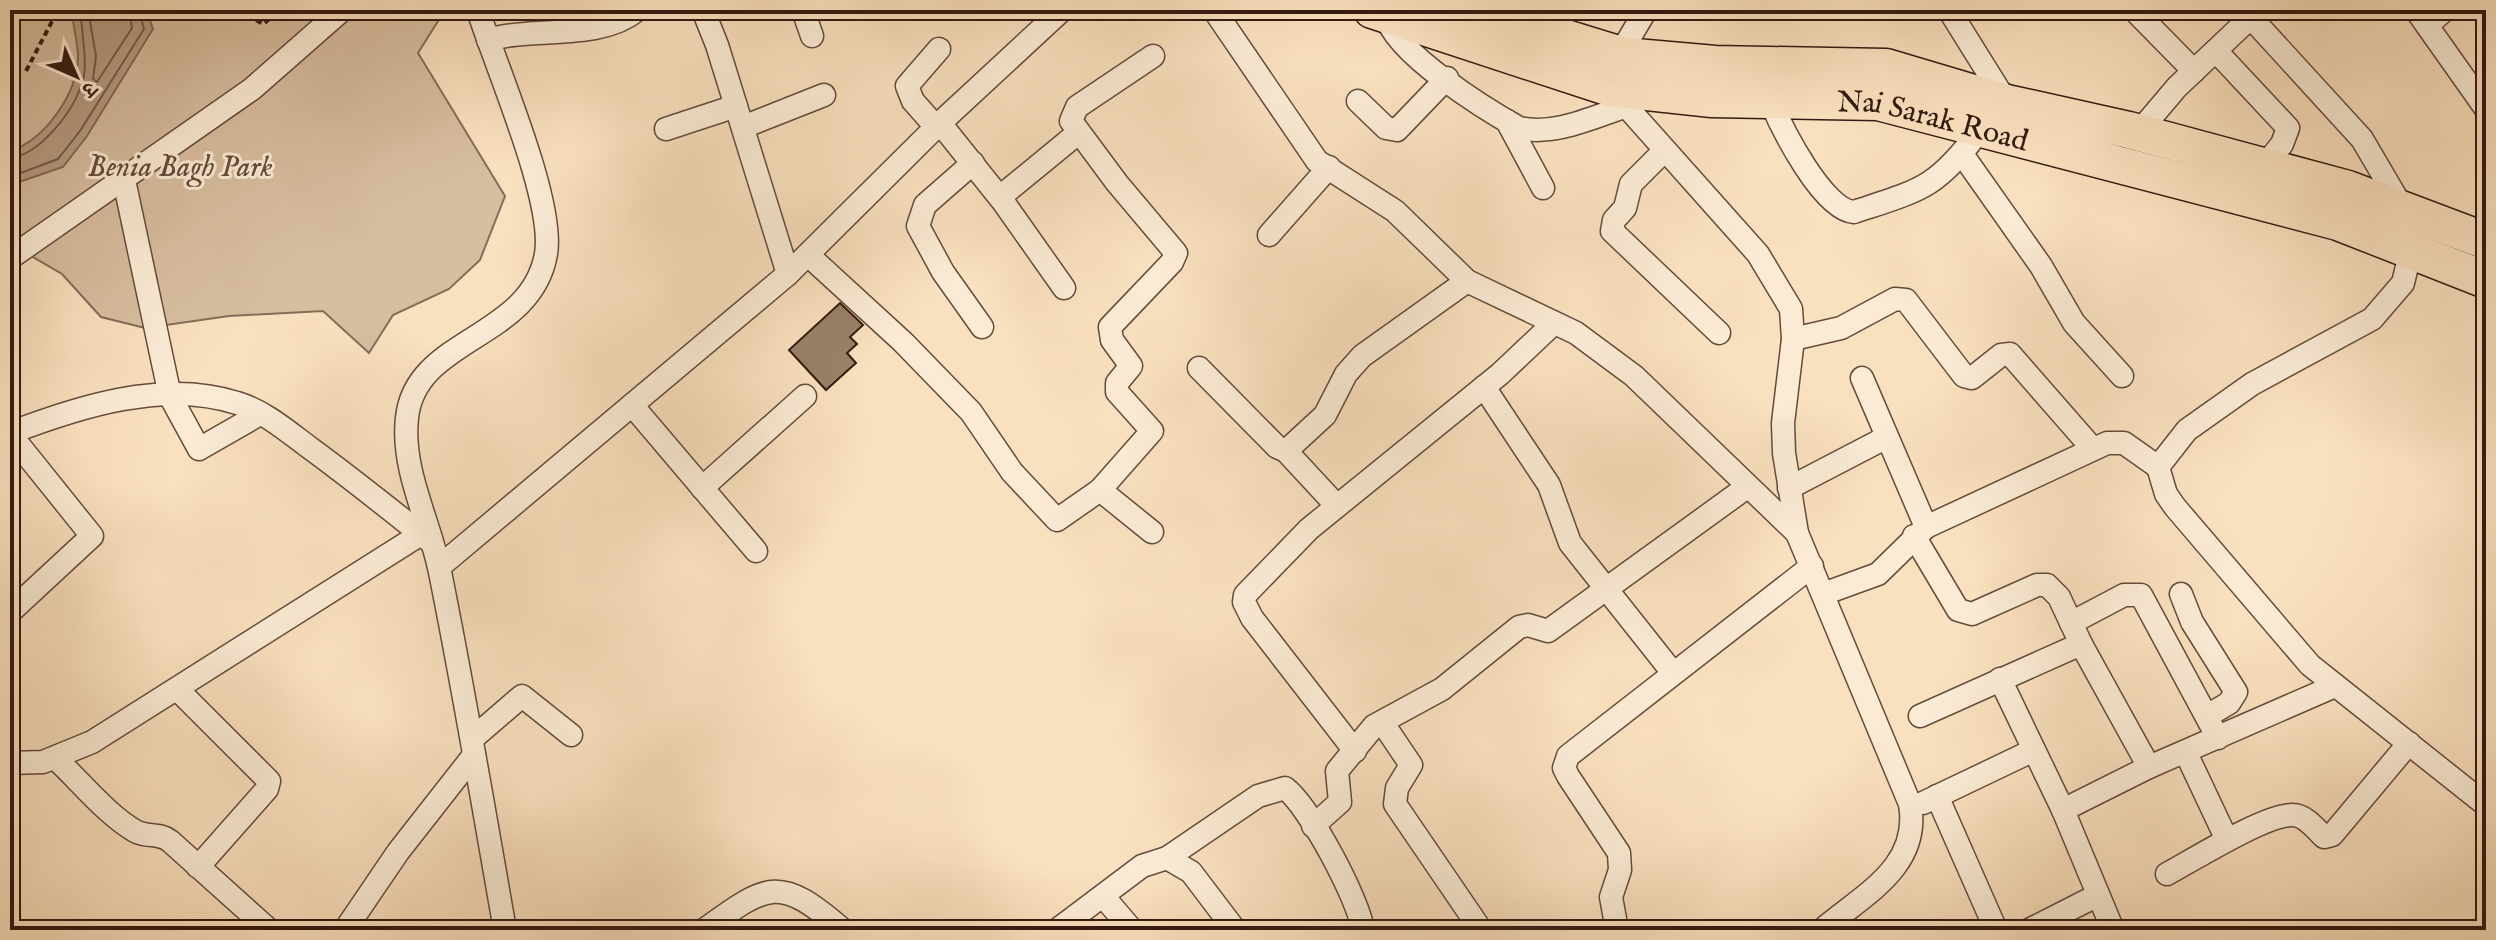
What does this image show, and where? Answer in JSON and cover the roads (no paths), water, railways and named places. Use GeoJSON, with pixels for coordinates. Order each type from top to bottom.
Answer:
{"type":"FeatureCollection","features":[{"type":"Feature","properties":{"kind":"main road","name":"Nai Sarak Road"},"geometry":{"type":"LineString","coordinates":[[1379,13],[1467,21],[1622,85],[1666,96],[1771,102],[1878,102],[1971,142],[2338,222],[2486,280]]}},
{"type":"Feature","properties":{"kind":"main road","name":"Nai Sarak Road"},"geometry":{"type":"LineString","coordinates":[[1622,85],[1715,64],[1886,67],[2007,103],[2039,108],[2348,189],[2486,241]]}},
{"type":"Feature","properties":{"kind":"street"},"geometry":{"type":"LineString","coordinates":[[10,258],[252,89],[342,10]]}},
{"type":"Feature","properties":{"kind":"street"},"geometry":{"type":"LineString","coordinates":[[478,10],[535,176],[546,222],[546,253],[538,280],[521,305],[497,325],[435,364],[412,394],[407,418],[407,445],[427,538],[439,567],[505,930]]}},
{"type":"Feature","properties":{"kind":"street"},"geometry":{"type":"LineString","coordinates":[[488,40],[531,31],[585,31],[613,23],[637,10]]}},
{"type":"Feature","properties":{"kind":"street"},"geometry":{"type":"LineString","coordinates":[[703,10],[788,274]]}},
{"type":"Feature","properties":{"kind":"street"},"geometry":{"type":"LineString","coordinates":[[803,10],[812,36]]}},
{"type":"Feature","properties":{"kind":"street"},"geometry":{"type":"LineString","coordinates":[[439,567],[788,274],[938,125],[1062,10]]}},
{"type":"Feature","properties":{"kind":"street"},"geometry":{"type":"LineString","coordinates":[[1214,10],[1307,150],[1395,211],[1467,281],[1576,333],[1634,376],[1797,533]]}},
{"type":"Feature","properties":{"kind":"street"},"geometry":{"type":"LineString","coordinates":[[1949,10],[2007,103]]}},
{"type":"Feature","properties":{"kind":"street"},"geometry":{"type":"LineString","coordinates":[[2134,10],[2194,71]]}},
{"type":"Feature","properties":{"kind":"street"},"geometry":{"type":"LineString","coordinates":[[2445,10],[2422,18],[2486,109]]}},
{"type":"Feature","properties":{"kind":"street"},"geometry":{"type":"LineString","coordinates":[[1640,12],[1624,47],[1622,85],[1664,151],[1758,254],[1779,283],[1791,309],[1793,339],[1783,423],[1797,533],[1911,809],[1913,827],[1908,849],[1879,884],[1822,930]]}},
{"type":"Feature","properties":{"kind":"street"},"geometry":{"type":"LineString","coordinates":[[1379,13],[1407,47],[1447,78],[1507,121],[1535,131],[1622,85]]}},
{"type":"Feature","properties":{"kind":"street"},"geometry":{"type":"LineString","coordinates":[[2138,133],[2248,14],[2362,139],[2403,209]]}},
{"type":"Feature","properties":{"kind":"street"},"geometry":{"type":"LineString","coordinates":[[939,49],[907,86],[913,101],[973,163],[1064,288]]}},
{"type":"Feature","properties":{"kind":"street"},"geometry":{"type":"LineString","coordinates":[[2216,51],[2288,128],[2287,136],[2239,198]]}},
{"type":"Feature","properties":{"kind":"street"},"geometry":{"type":"LineString","coordinates":[[808,255],[903,342],[971,412],[1012,472],[1057,520],[1100,490],[1152,431],[1117,392],[1117,383],[1131,366],[1112,340],[1110,327],[1172,262],[1176,253],[1071,121],[1077,107],[1153,56]]}},
{"type":"Feature","properties":{"kind":"street"},"geometry":{"type":"LineString","coordinates":[[1358,101],[1392,131],[1402,126],[1447,78]]}},
{"type":"Feature","properties":{"kind":"street"},"geometry":{"type":"LineString","coordinates":[[666,129],[739,116],[824,95]]}},
{"type":"Feature","properties":{"kind":"street"},"geometry":{"type":"LineString","coordinates":[[1771,102],[1815,180],[1828,199],[1843,211],[1854,212],[1930,185],[1971,142],[2074,323],[2122,376]]}},
{"type":"Feature","properties":{"kind":"street"},"geometry":{"type":"LineString","coordinates":[[1507,121],[1543,188]]}},
{"type":"Feature","properties":{"kind":"street"},"geometry":{"type":"LineString","coordinates":[[1000,197],[1078,133]]}},
{"type":"Feature","properties":{"kind":"street"},"geometry":{"type":"LineString","coordinates":[[1664,151],[1631,184],[1625,208],[1614,220],[1612,231],[1719,333]]}},
{"type":"Feature","properties":{"kind":"street"},"geometry":{"type":"LineString","coordinates":[[973,163],[925,205],[918,226],[943,272],[982,327]]}},
{"type":"Feature","properties":{"kind":"street"},"geometry":{"type":"LineString","coordinates":[[1269,235],[1329,167]]}},
{"type":"Feature","properties":{"kind":"street"},"geometry":{"type":"LineString","coordinates":[[124,180],[170,396],[199,449],[260,414]]}},
{"type":"Feature","properties":{"kind":"street"},"geometry":{"type":"LineString","coordinates":[[2158,467],[2187,430],[2252,384],[2372,319],[2403,283],[2411,250]]}},
{"type":"Feature","properties":{"kind":"street"},"geometry":{"type":"LineString","coordinates":[[1286,451],[1325,415],[1346,374],[1362,356],[1467,281]]}},
{"type":"Feature","properties":{"kind":"street"},"geometry":{"type":"LineString","coordinates":[[1793,339],[1823,334],[1895,299],[1906,300],[1964,376],[1972,378],[2001,355],[2010,354],[2093,449]]}},
{"type":"Feature","properties":{"kind":"street"},"geometry":{"type":"LineString","coordinates":[[1355,751],[1252,618],[1244,602],[1249,589],[1336,505],[1484,387],[1554,323]]}},
{"type":"Feature","properties":{"kind":"street"},"geometry":{"type":"LineString","coordinates":[[1199,368],[1277,447],[1286,451],[1336,505]]}},
{"type":"Feature","properties":{"kind":"street"},"geometry":{"type":"LineString","coordinates":[[1862,378],[1887,437],[1920,532],[1958,610],[1972,614],[2037,585],[2047,585],[2059,597],[2081,644],[2149,767]]}},
{"type":"Feature","properties":{"kind":"street"},"geometry":{"type":"LineString","coordinates":[[1484,387],[1549,485],[1563,531],[1673,673]]}},
{"type":"Feature","properties":{"kind":"street"},"geometry":{"type":"LineString","coordinates":[[10,612],[92,536],[10,433],[80,407],[170,396],[207,396],[239,403],[260,414],[427,538]]}},
{"type":"Feature","properties":{"kind":"street"},"geometry":{"type":"LineString","coordinates":[[702,488],[805,396]]}},
{"type":"Feature","properties":{"kind":"street"},"geometry":{"type":"LineString","coordinates":[[632,405],[756,551]]}},
{"type":"Feature","properties":{"kind":"street"},"geometry":{"type":"LineString","coordinates":[[1789,488],[1887,437]]}},
{"type":"Feature","properties":{"kind":"street"},"geometry":{"type":"LineString","coordinates":[[1823,594],[1878,574],[1920,532],[2093,449],[2107,443],[2124,443],[2158,467],[2166,494],[2184,519],[2287,643],[2335,686],[2486,805]]}},
{"type":"Feature","properties":{"kind":"street"},"geometry":{"type":"LineString","coordinates":[[1313,826],[1340,802],[1336,774],[1367,732],[1442,689],[1519,627],[1528,625],[1548,631],[1747,487]]}},
{"type":"Feature","properties":{"kind":"street"},"geometry":{"type":"LineString","coordinates":[[1100,490],[1152,532]]}},
{"type":"Feature","properties":{"kind":"street"},"geometry":{"type":"LineString","coordinates":[[10,763],[55,758],[92,742],[427,538]]}},
{"type":"Feature","properties":{"kind":"street"},"geometry":{"type":"LineString","coordinates":[[1617,930],[1611,897],[1620,870],[1619,853],[1568,776],[1565,761],[1575,749],[1812,566]]}},
{"type":"Feature","properties":{"kind":"street"},"geometry":{"type":"LineString","coordinates":[[2181,594],[2192,622],[2236,692],[2229,703],[2207,716]]}},
{"type":"Feature","properties":{"kind":"street"},"geometry":{"type":"LineString","coordinates":[[2071,623],[2124,595],[2141,595],[2218,738]]}},
{"type":"Feature","properties":{"kind":"street"},"geometry":{"type":"LineString","coordinates":[[1920,716],[2081,644]]}},
{"type":"Feature","properties":{"kind":"street"},"geometry":{"type":"LineString","coordinates":[[2000,679],[2063,810],[2113,930]]}},
{"type":"Feature","properties":{"kind":"street"},"geometry":{"type":"LineString","coordinates":[[2063,810],[2149,767],[2335,686]]}},
{"type":"Feature","properties":{"kind":"street"},"geometry":{"type":"LineString","coordinates":[[177,689],[269,781],[267,789],[198,867]]}},
{"type":"Feature","properties":{"kind":"street"},"geometry":{"type":"LineString","coordinates":[[345,930],[473,747],[522,696],[571,735]]}},
{"type":"Feature","properties":{"kind":"street"},"geometry":{"type":"LineString","coordinates":[[1382,722],[1411,765],[1397,788],[1395,804],[1481,930]]}},
{"type":"Feature","properties":{"kind":"street"},"geometry":{"type":"LineString","coordinates":[[2167,874],[2227,840],[2290,815],[2302,817],[2324,837],[2332,835],[2409,743]]}},
{"type":"Feature","properties":{"kind":"street"},"geometry":{"type":"LineString","coordinates":[[1911,809],[2034,750]]}},
{"type":"Feature","properties":{"kind":"street"},"geometry":{"type":"LineString","coordinates":[[2186,753],[2227,840]]}},
{"type":"Feature","properties":{"kind":"street"},"geometry":{"type":"LineString","coordinates":[[55,758],[129,827],[147,835],[162,835],[269,930]]}},
{"type":"Feature","properties":{"kind":"street"},"geometry":{"type":"LineString","coordinates":[[1057,930],[1142,866],[1167,858],[1258,796],[1285,788],[1298,800],[1358,907],[1363,930]]}},
{"type":"Feature","properties":{"kind":"street"},"geometry":{"type":"LineString","coordinates":[[1937,796],[1996,930]]}},
{"type":"Feature","properties":{"kind":"street"},"geometry":{"type":"LineString","coordinates":[[1167,858],[1191,872],[1235,930]]}},
{"type":"Feature","properties":{"kind":"street"},"geometry":{"type":"LineString","coordinates":[[704,930],[751,897],[765,891],[782,891],[800,897],[843,930]]}},
{"type":"Feature","properties":{"kind":"street"},"geometry":{"type":"LineString","coordinates":[[2029,930],[2098,895]]}},
{"type":"Feature","properties":{"kind":"street"},"geometry":{"type":"LineString","coordinates":[[1103,896],[1132,930]]}},
{"type":"Feature","properties":{"kind":"water"},"geometry":{"type":"Polygon","coordinates":[[[60,10],[146,10],[153,29],[87,136],[63,167],[10,185],[10,151],[47,126],[72,86],[78,52],[73,19],[60,10]]]}},
{"type":"Feature","properties":{"kind":"park label","name":"Benia Bagh Park"},"geometry":{"type":"Point","coordinates":[180,166]}}]}
